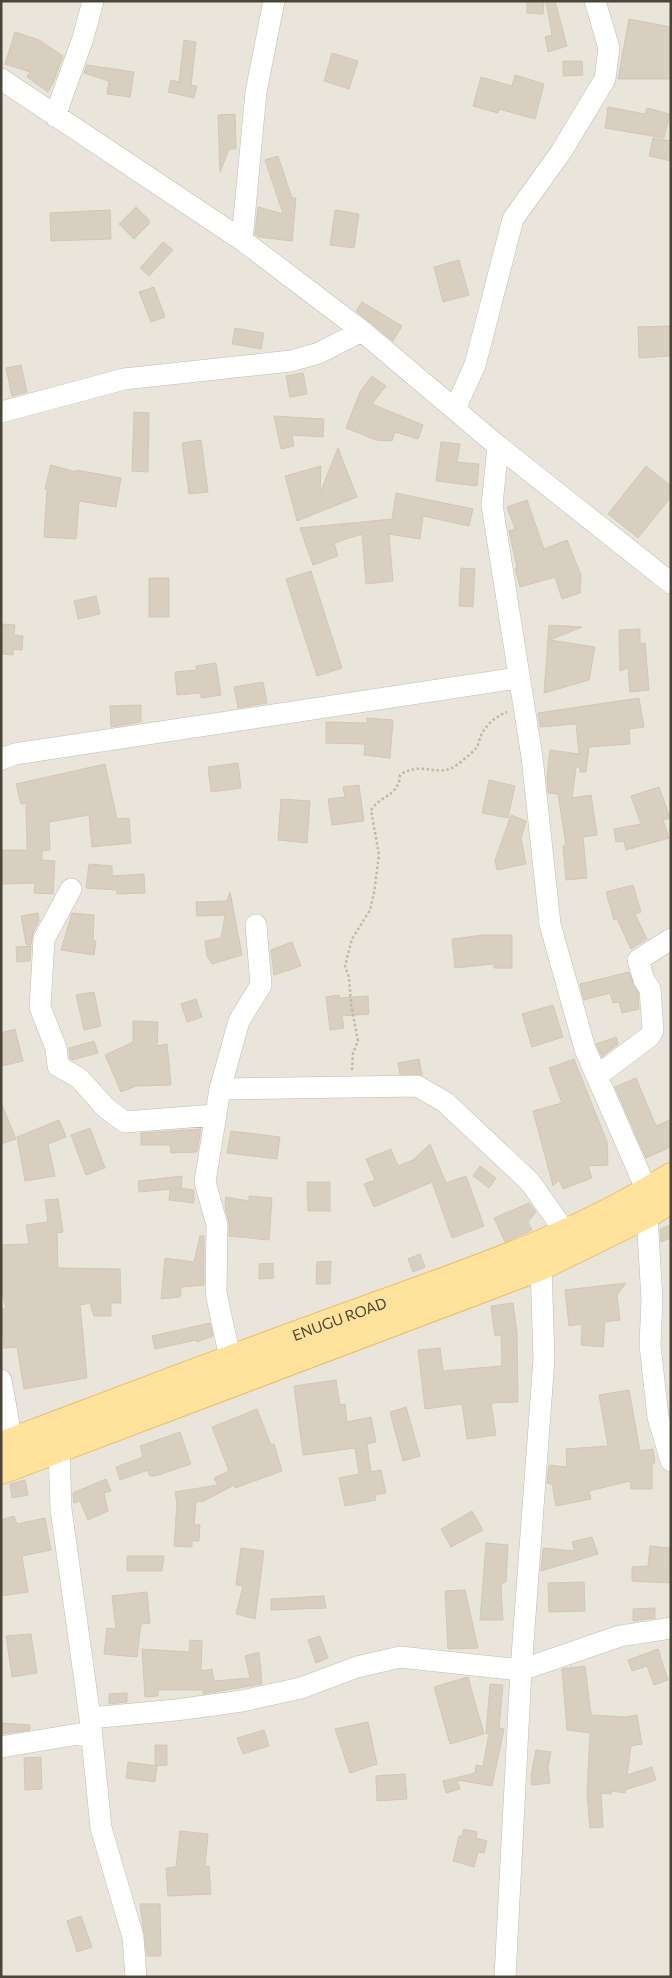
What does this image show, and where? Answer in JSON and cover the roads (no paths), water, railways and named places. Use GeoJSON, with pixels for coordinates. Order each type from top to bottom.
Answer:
{"type":"FeatureCollection","features":[{"type":"Feature","properties":{"kind":"main road","name":"ENUGU ROAD"},"geometry":{"type":"LineString","coordinates":[[7,1443],[230,1358],[540,1245],[566,1233],[655,1202],[671,1176]]}},
{"type":"Feature","properties":{"kind":"main road"},"geometry":{"type":"LineString","coordinates":[[1,1471],[541,1267],[655,1202]]}},
{"type":"Feature","properties":{"kind":"street"},"geometry":{"type":"LineString","coordinates":[[55,116],[83,38],[93,1]]}},
{"type":"Feature","properties":{"kind":"street"},"geometry":{"type":"LineString","coordinates":[[242,240],[256,92],[274,1]]}},
{"type":"Feature","properties":{"kind":"street"},"geometry":{"type":"LineString","coordinates":[[456,409],[475,365],[513,219],[560,152],[605,78],[609,48],[595,1]]}},
{"type":"Feature","properties":{"kind":"street"},"geometry":{"type":"LineString","coordinates":[[1,79],[242,240],[362,331],[498,446],[671,582]]}},
{"type":"Feature","properties":{"kind":"street"},"geometry":{"type":"LineString","coordinates":[[1,412],[124,379],[291,361],[319,353],[362,331]]}},
{"type":"Feature","properties":{"kind":"street"},"geometry":{"type":"LineString","coordinates":[[498,446],[492,505],[532,757],[550,924],[585,1049],[655,1202],[650,1345],[658,1417],[671,1461]]}},
{"type":"Feature","properties":{"kind":"street"},"geometry":{"type":"LineString","coordinates":[[1,759],[15,754],[518,678]]}},
{"type":"Feature","properties":{"kind":"street"},"geometry":{"type":"LineString","coordinates":[[71,889],[44,939],[40,1007],[56,1048],[58,1066],[79,1078],[106,1108],[125,1122],[215,1115]]}},
{"type":"Feature","properties":{"kind":"street"},"geometry":{"type":"LineString","coordinates":[[230,1358],[216,1293],[217,1225],[205,1182],[220,1089],[239,1021],[261,985],[256,925]]}},
{"type":"Feature","properties":{"kind":"street"},"geometry":{"type":"LineString","coordinates":[[597,1076],[650,1036],[653,1030],[650,989],[644,980],[638,960],[671,939]]}},
{"type":"Feature","properties":{"kind":"street"},"geometry":{"type":"LineString","coordinates":[[220,1089],[416,1086],[445,1102],[530,1182],[566,1233]]}},
{"type":"Feature","properties":{"kind":"street"},"geometry":{"type":"LineString","coordinates":[[505,1977],[521,1670],[544,1359],[541,1267]]}},
{"type":"Feature","properties":{"kind":"street"},"geometry":{"type":"LineString","coordinates":[[1,1380],[7,1443]]}},
{"type":"Feature","properties":{"kind":"street"},"geometry":{"type":"LineString","coordinates":[[59,1449],[61,1509],[90,1725],[101,1828],[133,1937],[136,1977]]}},
{"type":"Feature","properties":{"kind":"street"},"geometry":{"type":"LineString","coordinates":[[1,1747],[90,1725],[242,1701],[301,1688],[357,1667],[400,1657],[521,1670],[620,1636],[671,1628]]}}]}
